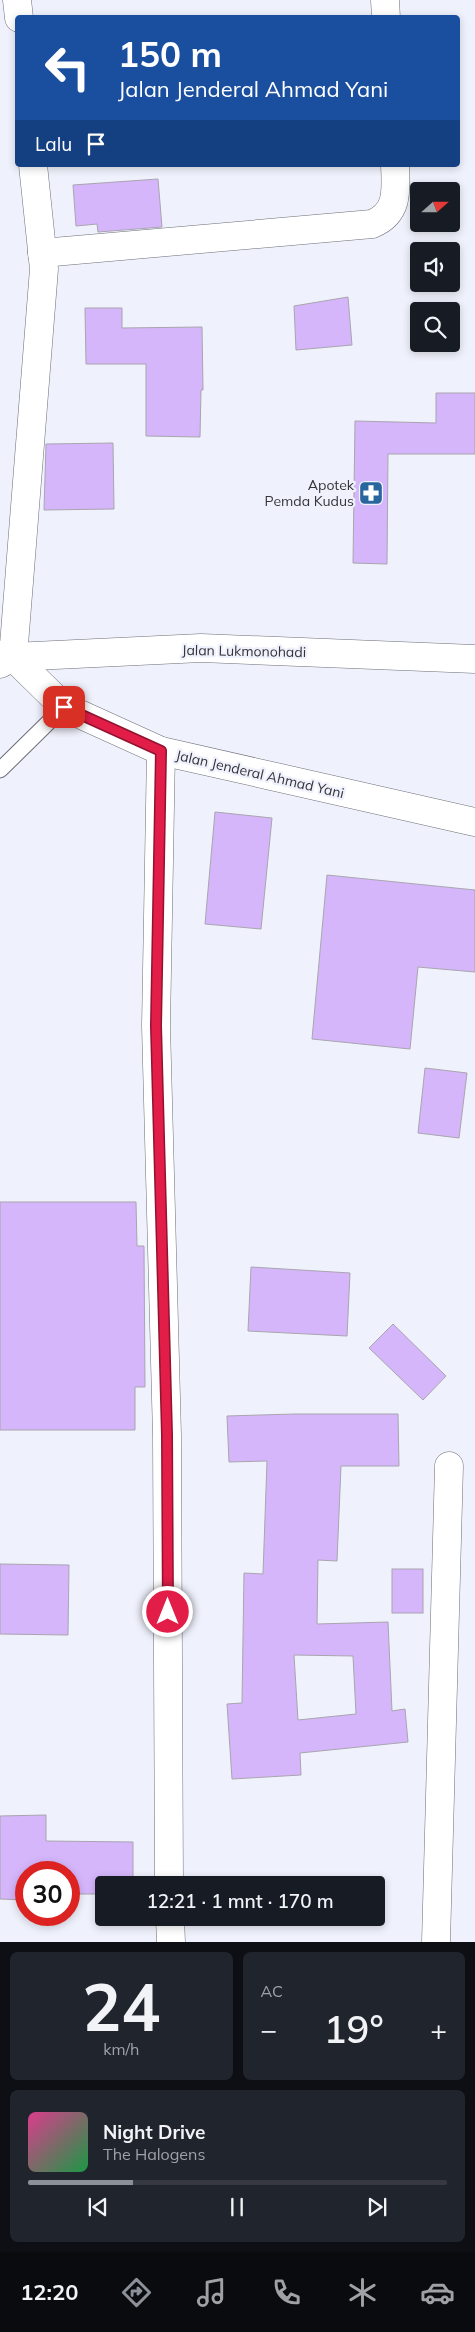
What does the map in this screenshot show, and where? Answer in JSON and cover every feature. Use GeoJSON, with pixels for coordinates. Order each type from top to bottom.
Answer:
{"type":"FeatureCollection","features":[{"type":"Feature","properties":{"kind":"street"},"geometry":{"type":"LineString","coordinates":[[17,0],[19,15]]}},
{"type":"Feature","properties":{"kind":"street"},"geometry":{"type":"LineString","coordinates":[[385,0],[386,15]]}},
{"type":"Feature","properties":{"kind":"street"},"geometry":{"type":"LineString","coordinates":[[3,662],[44,269],[33,167]]}},
{"type":"Feature","properties":{"kind":"street"},"geometry":{"type":"LineString","coordinates":[[42,253],[372,224],[384,219],[391,208],[396,194],[395,167]]}},
{"type":"Feature","properties":{"kind":"street","name":"Jalan Lukmonohadi"},"geometry":{"type":"LineString","coordinates":[[3,662],[201,648],[475,659]]}},
{"type":"Feature","properties":{"kind":"street","name":"Jalan Jenderal Ahmad Yani"},"geometry":{"type":"LineString","coordinates":[[3,662],[64,707],[161,751],[475,822]]}},
{"type":"Feature","properties":{"kind":"street"},"geometry":{"type":"LineString","coordinates":[[161,751],[156,1026],[167,1435],[169,1876]]}},
{"type":"Feature","properties":{"kind":"street"},"geometry":{"type":"LineString","coordinates":[[436,1942],[449,1466]]}},
{"type":"Feature","properties":{"kind":"street"},"geometry":{"type":"LineString","coordinates":[[170,1926],[171,1942]]}},
{"type":"Feature","properties":{"kind":"lane"},"geometry":{"type":"LineString","coordinates":[[0,770],[64,707]]}},
{"type":"Feature","properties":{"kind":"building"},"geometry":{"type":"Polygon","coordinates":[[[158,179],[162,227],[98,232],[97,224],[76,226],[73,185],[158,179]]]}},
{"type":"Feature","properties":{"kind":"building"},"geometry":{"type":"Polygon","coordinates":[[[348,297],[352,345],[296,350],[294,306],[348,297]]]}},
{"type":"Feature","properties":{"kind":"building"},"geometry":{"type":"Polygon","coordinates":[[[85,308],[122,308],[122,328],[202,327],[203,390],[201,390],[200,437],[146,436],[146,364],[86,364],[85,308]]]}},
{"type":"Feature","properties":{"kind":"building"},"geometry":{"type":"Polygon","coordinates":[[[436,393],[475,393],[475,454],[388,454],[387,564],[353,563],[355,421],[436,423],[436,393]]]}},
{"type":"Feature","properties":{"kind":"building"},"geometry":{"type":"Polygon","coordinates":[[[113,443],[114,509],[44,510],[46,444],[113,443]]]}},
{"type":"Feature","properties":{"kind":"building"},"geometry":{"type":"Polygon","coordinates":[[[215,812],[272,818],[261,929],[205,924],[215,812]]]}},
{"type":"Feature","properties":{"kind":"building"},"geometry":{"type":"Polygon","coordinates":[[[327,875],[475,890],[475,972],[418,967],[410,1049],[312,1039],[327,875]]]}},
{"type":"Feature","properties":{"kind":"building"},"geometry":{"type":"Polygon","coordinates":[[[425,1068],[467,1073],[459,1138],[418,1133],[425,1068]]]}},
{"type":"Feature","properties":{"kind":"building"},"geometry":{"type":"Polygon","coordinates":[[[0,1202],[136,1202],[137,1246],[144,1246],[145,1387],[135,1387],[135,1430],[0,1430],[0,1202]]]}},
{"type":"Feature","properties":{"kind":"building"},"geometry":{"type":"Polygon","coordinates":[[[251,1267],[350,1273],[347,1336],[248,1331],[251,1267]]]}},
{"type":"Feature","properties":{"kind":"building"},"geometry":{"type":"Polygon","coordinates":[[[393,1324],[446,1376],[423,1400],[369,1348],[393,1324]]]}},
{"type":"Feature","properties":{"kind":"building"},"geometry":{"type":"Polygon","coordinates":[[[398,1414],[399,1466],[341,1466],[337,1561],[318,1560],[317,1624],[388,1622],[392,1711],[405,1709],[408,1742],[300,1753],[301,1775],[232,1779],[227,1704],[242,1703],[244,1573],[263,1574],[267,1461],[229,1462],[227,1416],[398,1414]],[[294,1655],[298,1720],[356,1714],[353,1656],[294,1655]]]}},
{"type":"Feature","properties":{"kind":"building"},"geometry":{"type":"Polygon","coordinates":[[[0,1564],[69,1565],[68,1635],[0,1634],[0,1564]]]}},
{"type":"Feature","properties":{"kind":"building"},"geometry":{"type":"Polygon","coordinates":[[[392,1569],[423,1569],[423,1613],[392,1613],[392,1569]]]}},
{"type":"Feature","properties":{"kind":"building"},"geometry":{"type":"Polygon","coordinates":[[[46,1815],[46,1841],[133,1842],[133,1876],[95,1876],[95,1894],[80,1894],[80,1861],[15,1861],[15,1900],[0,1899],[0,1816],[46,1815]]]}},
{"type":"Feature","properties":{"kind":"place","name":"Apotek Pemda Kudus"},"geometry":{"type":"Point","coordinates":[371,493]}},
{"type":"Feature","properties":{"kind":"route"},"geometry":{"type":"LineString","coordinates":[[64,707],[161,751],[156,1026],[167,1435],[168,1612]]}}]}
